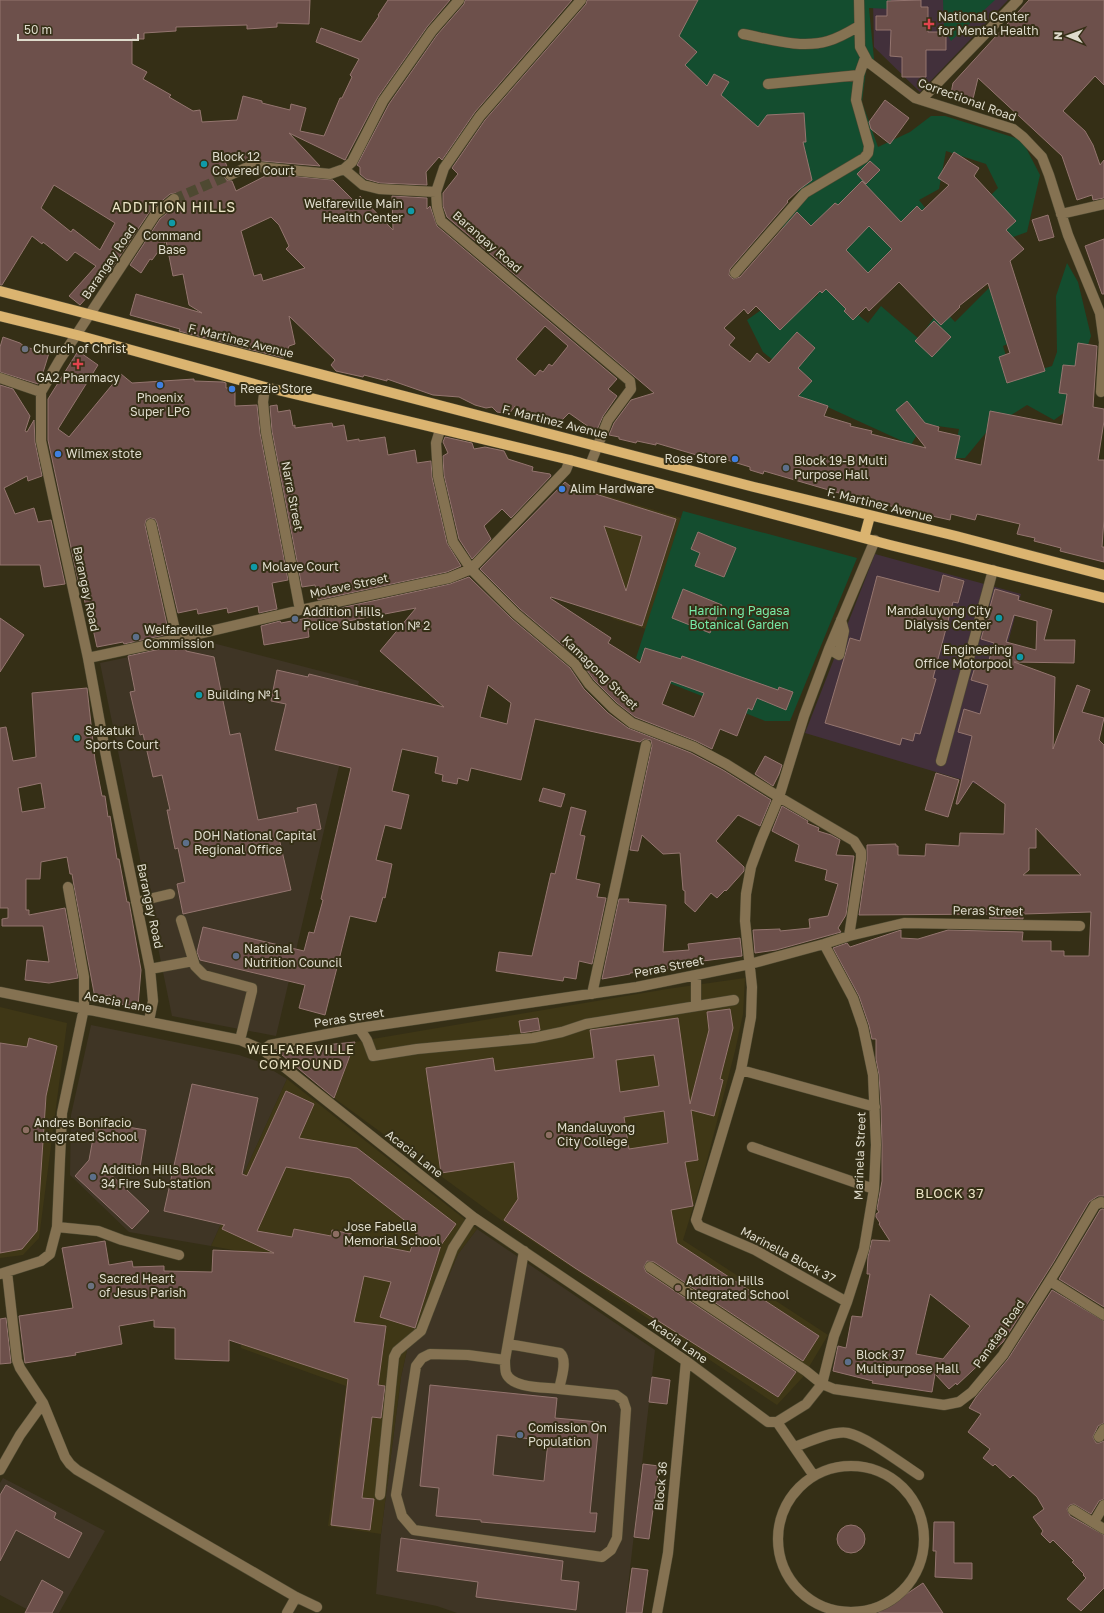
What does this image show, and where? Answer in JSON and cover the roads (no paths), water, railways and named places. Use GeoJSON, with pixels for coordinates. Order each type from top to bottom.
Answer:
{"type":"FeatureCollection","features":[{"type":"Feature","properties":{"kind":"main road","name":"F. Martinez Avenue"},"geometry":{"type":"LineString","coordinates":[[0,291],[1104,575]]}},
{"type":"Feature","properties":{"kind":"main road"},"geometry":{"type":"LineString","coordinates":[[0,316],[77,335],[265,387],[590,465],[864,538],[1104,598]]}},
{"type":"Feature","properties":{"kind":"main road"},"geometry":{"type":"LineString","coordinates":[[864,538],[870,516]]}},
{"type":"Feature","properties":{"kind":"street"},"geometry":{"type":"LineString","coordinates":[[230,175],[250,166],[330,174],[344,169],[352,162],[383,100],[432,31],[459,0]]}},
{"type":"Feature","properties":{"kind":"street","name":"Barangay Road"},"geometry":{"type":"LineString","coordinates":[[581,0],[480,116],[444,168],[436,192],[437,207],[441,221],[630,381],[631,389],[608,420],[590,465]]}},
{"type":"Feature","properties":{"kind":"street"},"geometry":{"type":"LineString","coordinates":[[735,274],[805,193],[864,158],[868,153],[869,146],[856,100],[859,75],[865,58],[860,47],[859,0]]}},
{"type":"Feature","properties":{"kind":"street"},"geometry":{"type":"LineString","coordinates":[[920,100],[1018,0]]}},
{"type":"Feature","properties":{"kind":"street"},"geometry":{"type":"LineString","coordinates":[[743,34],[783,42],[821,43],[838,38],[859,26]]}},
{"type":"Feature","properties":{"kind":"street","name":"Correctional Road"},"geometry":{"type":"LineString","coordinates":[[865,58],[868,62],[915,98],[1013,129],[1042,157],[1061,214],[1100,313],[1104,342],[1101,392]]}},
{"type":"Feature","properties":{"kind":"street"},"geometry":{"type":"LineString","coordinates":[[768,84],[859,75]]}},
{"type":"Feature","properties":{"kind":"street"},"geometry":{"type":"LineString","coordinates":[[344,169],[363,185],[379,189],[436,192]]}},
{"type":"Feature","properties":{"kind":"street","name":"Barangay Road"},"geometry":{"type":"LineString","coordinates":[[149,1021],[153,1001],[150,969],[106,756],[88,658],[41,441],[41,392],[89,315],[155,215],[174,199]]}},
{"type":"Feature","properties":{"kind":"street"},"geometry":{"type":"LineString","coordinates":[[1061,214],[1104,204]]}},
{"type":"Feature","properties":{"kind":"street"},"geometry":{"type":"LineString","coordinates":[[0,378],[41,392]]}},
{"type":"Feature","properties":{"kind":"street","name":"Narra Street"},"geometry":{"type":"LineString","coordinates":[[265,387],[263,402],[266,432],[300,610]]}},
{"type":"Feature","properties":{"kind":"street","name":"Kamagong Street"},"geometry":{"type":"LineString","coordinates":[[440,430],[436,443],[438,476],[453,542],[470,570],[516,614],[575,664],[594,688],[613,708],[632,724],[694,747],[726,764],[854,841],[860,852],[861,859],[849,936]]}},
{"type":"Feature","properties":{"kind":"street","name":"Molave Street"},"geometry":{"type":"LineString","coordinates":[[88,658],[449,578],[470,570],[566,470],[570,460]]}},
{"type":"Feature","properties":{"kind":"street"},"geometry":{"type":"LineString","coordinates":[[151,524],[177,639]]}},
{"type":"Feature","properties":{"kind":"street"},"geometry":{"type":"LineString","coordinates":[[875,540],[829,649],[804,716],[780,797],[754,860],[746,894],[745,921],[752,987],[751,1017],[741,1070],[875,1107]]}},
{"type":"Feature","properties":{"kind":"street"},"geometry":{"type":"LineString","coordinates":[[941,761],[993,570]]}},
{"type":"Feature","properties":{"kind":"street"},"geometry":{"type":"LineString","coordinates":[[592,994],[646,745]]}},
{"type":"Feature","properties":{"kind":"street"},"geometry":{"type":"LineString","coordinates":[[68,887],[84,977],[84,1008],[62,1113],[57,1227],[50,1254],[41,1261],[4,1273],[17,1360],[20,1368],[43,1403],[65,1457],[77,1470],[296,1597],[317,1607]]}},
{"type":"Feature","properties":{"kind":"street"},"geometry":{"type":"LineString","coordinates":[[136,902],[170,894]]}},
{"type":"Feature","properties":{"kind":"street"},"geometry":{"type":"LineString","coordinates":[[181,920],[195,966],[204,975],[252,988],[240,1040]]}},
{"type":"Feature","properties":{"kind":"street","name":"Peras Street"},"geometry":{"type":"LineString","coordinates":[[263,1050],[270,1045],[359,1028],[592,994],[696,975],[750,964],[849,936],[904,923],[1080,926]]}},
{"type":"Feature","properties":{"kind":"street","name":"Marinela Street"},"geometry":{"type":"LineString","coordinates":[[777,1422],[806,1404],[822,1384],[834,1336],[847,1302],[864,1249],[874,1189],[875,1107],[873,1075],[863,1027],[850,992],[824,944]]}},
{"type":"Feature","properties":{"kind":"street"},"geometry":{"type":"LineString","coordinates":[[150,969],[193,961]]}},
{"type":"Feature","properties":{"kind":"street"},"geometry":{"type":"LineString","coordinates":[[696,975],[696,1006]]}},
{"type":"Feature","properties":{"kind":"street","name":"Acacia Lane"},"geometry":{"type":"LineString","coordinates":[[0,992],[240,1040],[263,1050],[473,1217],[686,1361],[768,1422],[777,1422]]}},
{"type":"Feature","properties":{"kind":"street"},"geometry":{"type":"LineString","coordinates":[[359,1028],[367,1040],[373,1056],[417,1049],[533,1038],[562,1032],[586,1024],[734,1000]]}},
{"type":"Feature","properties":{"kind":"street","name":"Marinella Block 37"},"geometry":{"type":"LineString","coordinates":[[741,1070],[696,1220],[699,1226],[755,1250],[847,1302]]}},
{"type":"Feature","properties":{"kind":"street"},"geometry":{"type":"LineString","coordinates":[[752,1147],[874,1189]]}},
{"type":"Feature","properties":{"kind":"street","name":"Panatag Road"},"geometry":{"type":"LineString","coordinates":[[822,1384],[834,1389],[944,1405],[958,1402],[972,1392],[1003,1355],[1050,1281],[1095,1205],[1101,1202],[1104,1203]]}},
{"type":"Feature","properties":{"kind":"street"},"geometry":{"type":"LineString","coordinates":[[380,1495],[394,1357],[398,1351],[421,1331],[453,1248],[473,1217]]}},
{"type":"Feature","properties":{"kind":"street"},"geometry":{"type":"LineString","coordinates":[[57,1227],[98,1231],[122,1240],[180,1255]]}},
{"type":"Feature","properties":{"kind":"street"},"geometry":{"type":"LineString","coordinates":[[505,1360],[468,1355],[430,1354],[422,1358],[416,1366],[396,1495],[402,1516],[414,1530],[602,1557],[611,1550],[617,1538],[626,1409],[623,1400],[616,1395],[521,1385],[515,1382],[506,1373],[505,1360],[524,1251]]}},
{"type":"Feature","properties":{"kind":"street"},"geometry":{"type":"LineString","coordinates":[[650,1267],[806,1371],[822,1384]]}},
{"type":"Feature","properties":{"kind":"street"},"geometry":{"type":"LineString","coordinates":[[1050,1281],[1104,1315]]}},
{"type":"Feature","properties":{"kind":"street"},"geometry":{"type":"LineString","coordinates":[[508,1344],[560,1353],[564,1362],[559,1388]]}},
{"type":"Feature","properties":{"kind":"street","name":"Block 36"},"geometry":{"type":"LineString","coordinates":[[657,1613],[668,1553],[686,1361]]}},
{"type":"Feature","properties":{"kind":"street"},"geometry":{"type":"LineString","coordinates":[[0,1470],[20,1435],[43,1403]]}},
{"type":"Feature","properties":{"kind":"street"},"geometry":{"type":"LineString","coordinates":[[777,1422],[814,1476]]}},
{"type":"Feature","properties":{"kind":"street"},"geometry":{"type":"LineString","coordinates":[[795,1447],[815,1438],[847,1433],[865,1440],[919,1475]]}},
{"type":"Feature","properties":{"kind":"street"},"geometry":{"type":"LineString","coordinates":[[852,1466],[872,1469],[890,1477],[895,1481],[905,1490],[917,1506],[923,1525],[924,1545],[920,1565],[910,1583],[896,1597],[879,1607],[860,1612],[840,1612],[821,1606],[804,1596],[791,1581],[782,1563],[778,1543],[780,1523],[787,1504],[799,1488],[814,1476],[832,1468],[839,1467],[852,1466]]}},
{"type":"Feature","properties":{"kind":"street"},"geometry":{"type":"LineString","coordinates":[[1094,1522],[1104,1505]]}},
{"type":"Feature","properties":{"kind":"street"},"geometry":{"type":"LineString","coordinates":[[1073,1510],[1104,1529]]}},
{"type":"Feature","properties":{"kind":"street"},"geometry":{"type":"LineString","coordinates":[[287,1613],[296,1597]]}},
{"type":"Feature","properties":{"kind":"tunnel"},"geometry":{"type":"LineString","coordinates":[[174,199],[230,175]]}},
{"type":"Feature","properties":{"kind":"place","name":"National Center for Mental Health"},"geometry":{"type":"Point","coordinates":[929,24]}},
{"type":"Feature","properties":{"kind":"place","name":"Block 12 Covered Court"},"geometry":{"type":"Point","coordinates":[204,164]}},
{"type":"Feature","properties":{"kind":"place","name":"Welfareville Main Health Center"},"geometry":{"type":"Point","coordinates":[411,211]}},
{"type":"Feature","properties":{"kind":"place","name":"Command Base"},"geometry":{"type":"Point","coordinates":[172,223]}},
{"type":"Feature","properties":{"kind":"place","name":"Church of Christ"},"geometry":{"type":"Point","coordinates":[25,349]}},
{"type":"Feature","properties":{"kind":"place","name":"GA2 Pharmacy"},"geometry":{"type":"Point","coordinates":[78,364]}},
{"type":"Feature","properties":{"kind":"place","name":"Phoenix Super LPG"},"geometry":{"type":"Point","coordinates":[160,385]}},
{"type":"Feature","properties":{"kind":"place","name":"Reezie Store"},"geometry":{"type":"Point","coordinates":[232,389]}},
{"type":"Feature","properties":{"kind":"place","name":"Wilmex stote"},"geometry":{"type":"Point","coordinates":[58,454]}},
{"type":"Feature","properties":{"kind":"place","name":"Rose Store"},"geometry":{"type":"Point","coordinates":[735,459]}},
{"type":"Feature","properties":{"kind":"place","name":"Block 19-B Multi Purpose Hall"},"geometry":{"type":"Point","coordinates":[786,468]}},
{"type":"Feature","properties":{"kind":"place","name":"Alim Hardware"},"geometry":{"type":"Point","coordinates":[562,489]}},
{"type":"Feature","properties":{"kind":"place","name":"Molave Court"},"geometry":{"type":"Point","coordinates":[254,567]}},
{"type":"Feature","properties":{"kind":"place","name":"Mandaluyong City Dialysis Center"},"geometry":{"type":"Point","coordinates":[999,618]}},
{"type":"Feature","properties":{"kind":"place","name":"Addition Hills, Police Substation № 2"},"geometry":{"type":"Point","coordinates":[295,619]}},
{"type":"Feature","properties":{"kind":"place","name":"Welfareville Commission"},"geometry":{"type":"Point","coordinates":[136,637]}},
{"type":"Feature","properties":{"kind":"place","name":"Engineering Office Motorpool"},"geometry":{"type":"Point","coordinates":[1020,657]}},
{"type":"Feature","properties":{"kind":"place","name":"Building № 1"},"geometry":{"type":"Point","coordinates":[199,695]}},
{"type":"Feature","properties":{"kind":"place","name":"Sakatuki Sports Court"},"geometry":{"type":"Point","coordinates":[77,738]}},
{"type":"Feature","properties":{"kind":"place","name":"DOH National Capital Regional Office"},"geometry":{"type":"Point","coordinates":[186,843]}},
{"type":"Feature","properties":{"kind":"place","name":"National Nutrition Council"},"geometry":{"type":"Point","coordinates":[236,956]}},
{"type":"Feature","properties":{"kind":"place","name":"Andres Bonifacio Integrated School"},"geometry":{"type":"Point","coordinates":[26,1130]}},
{"type":"Feature","properties":{"kind":"place","name":"Mandaluyong City College"},"geometry":{"type":"Point","coordinates":[549,1135]}},
{"type":"Feature","properties":{"kind":"place","name":"Addition Hills Block 34 Fire Sub-station"},"geometry":{"type":"Point","coordinates":[93,1177]}},
{"type":"Feature","properties":{"kind":"place","name":"Jose Fabella Memorial School"},"geometry":{"type":"Point","coordinates":[336,1234]}},
{"type":"Feature","properties":{"kind":"place","name":"Sacred Heart of Jesus Parish"},"geometry":{"type":"Point","coordinates":[91,1286]}},
{"type":"Feature","properties":{"kind":"place","name":"Addition Hills Integrated School"},"geometry":{"type":"Point","coordinates":[678,1288]}},
{"type":"Feature","properties":{"kind":"place","name":"Block 37 Multipurpose Hall"},"geometry":{"type":"Point","coordinates":[848,1362]}},
{"type":"Feature","properties":{"kind":"place","name":"Comission On Population"},"geometry":{"type":"Point","coordinates":[520,1435]}},
{"type":"Feature","properties":{"kind":"district","name":"ADDITION HILLS"},"geometry":{"type":"Point","coordinates":[174,207]}},
{"type":"Feature","properties":{"kind":"district","name":"WELFAREVILLE COMPOUND"},"geometry":{"type":"Point","coordinates":[301,1056]}},
{"type":"Feature","properties":{"kind":"district","name":"BLOCK 37"},"geometry":{"type":"Point","coordinates":[950,1193]}},
{"type":"Feature","properties":{"kind":"park label","name":"Hardin ng Pagasa Botanical Garden"},"geometry":{"type":"Point","coordinates":[739,618]}}]}
